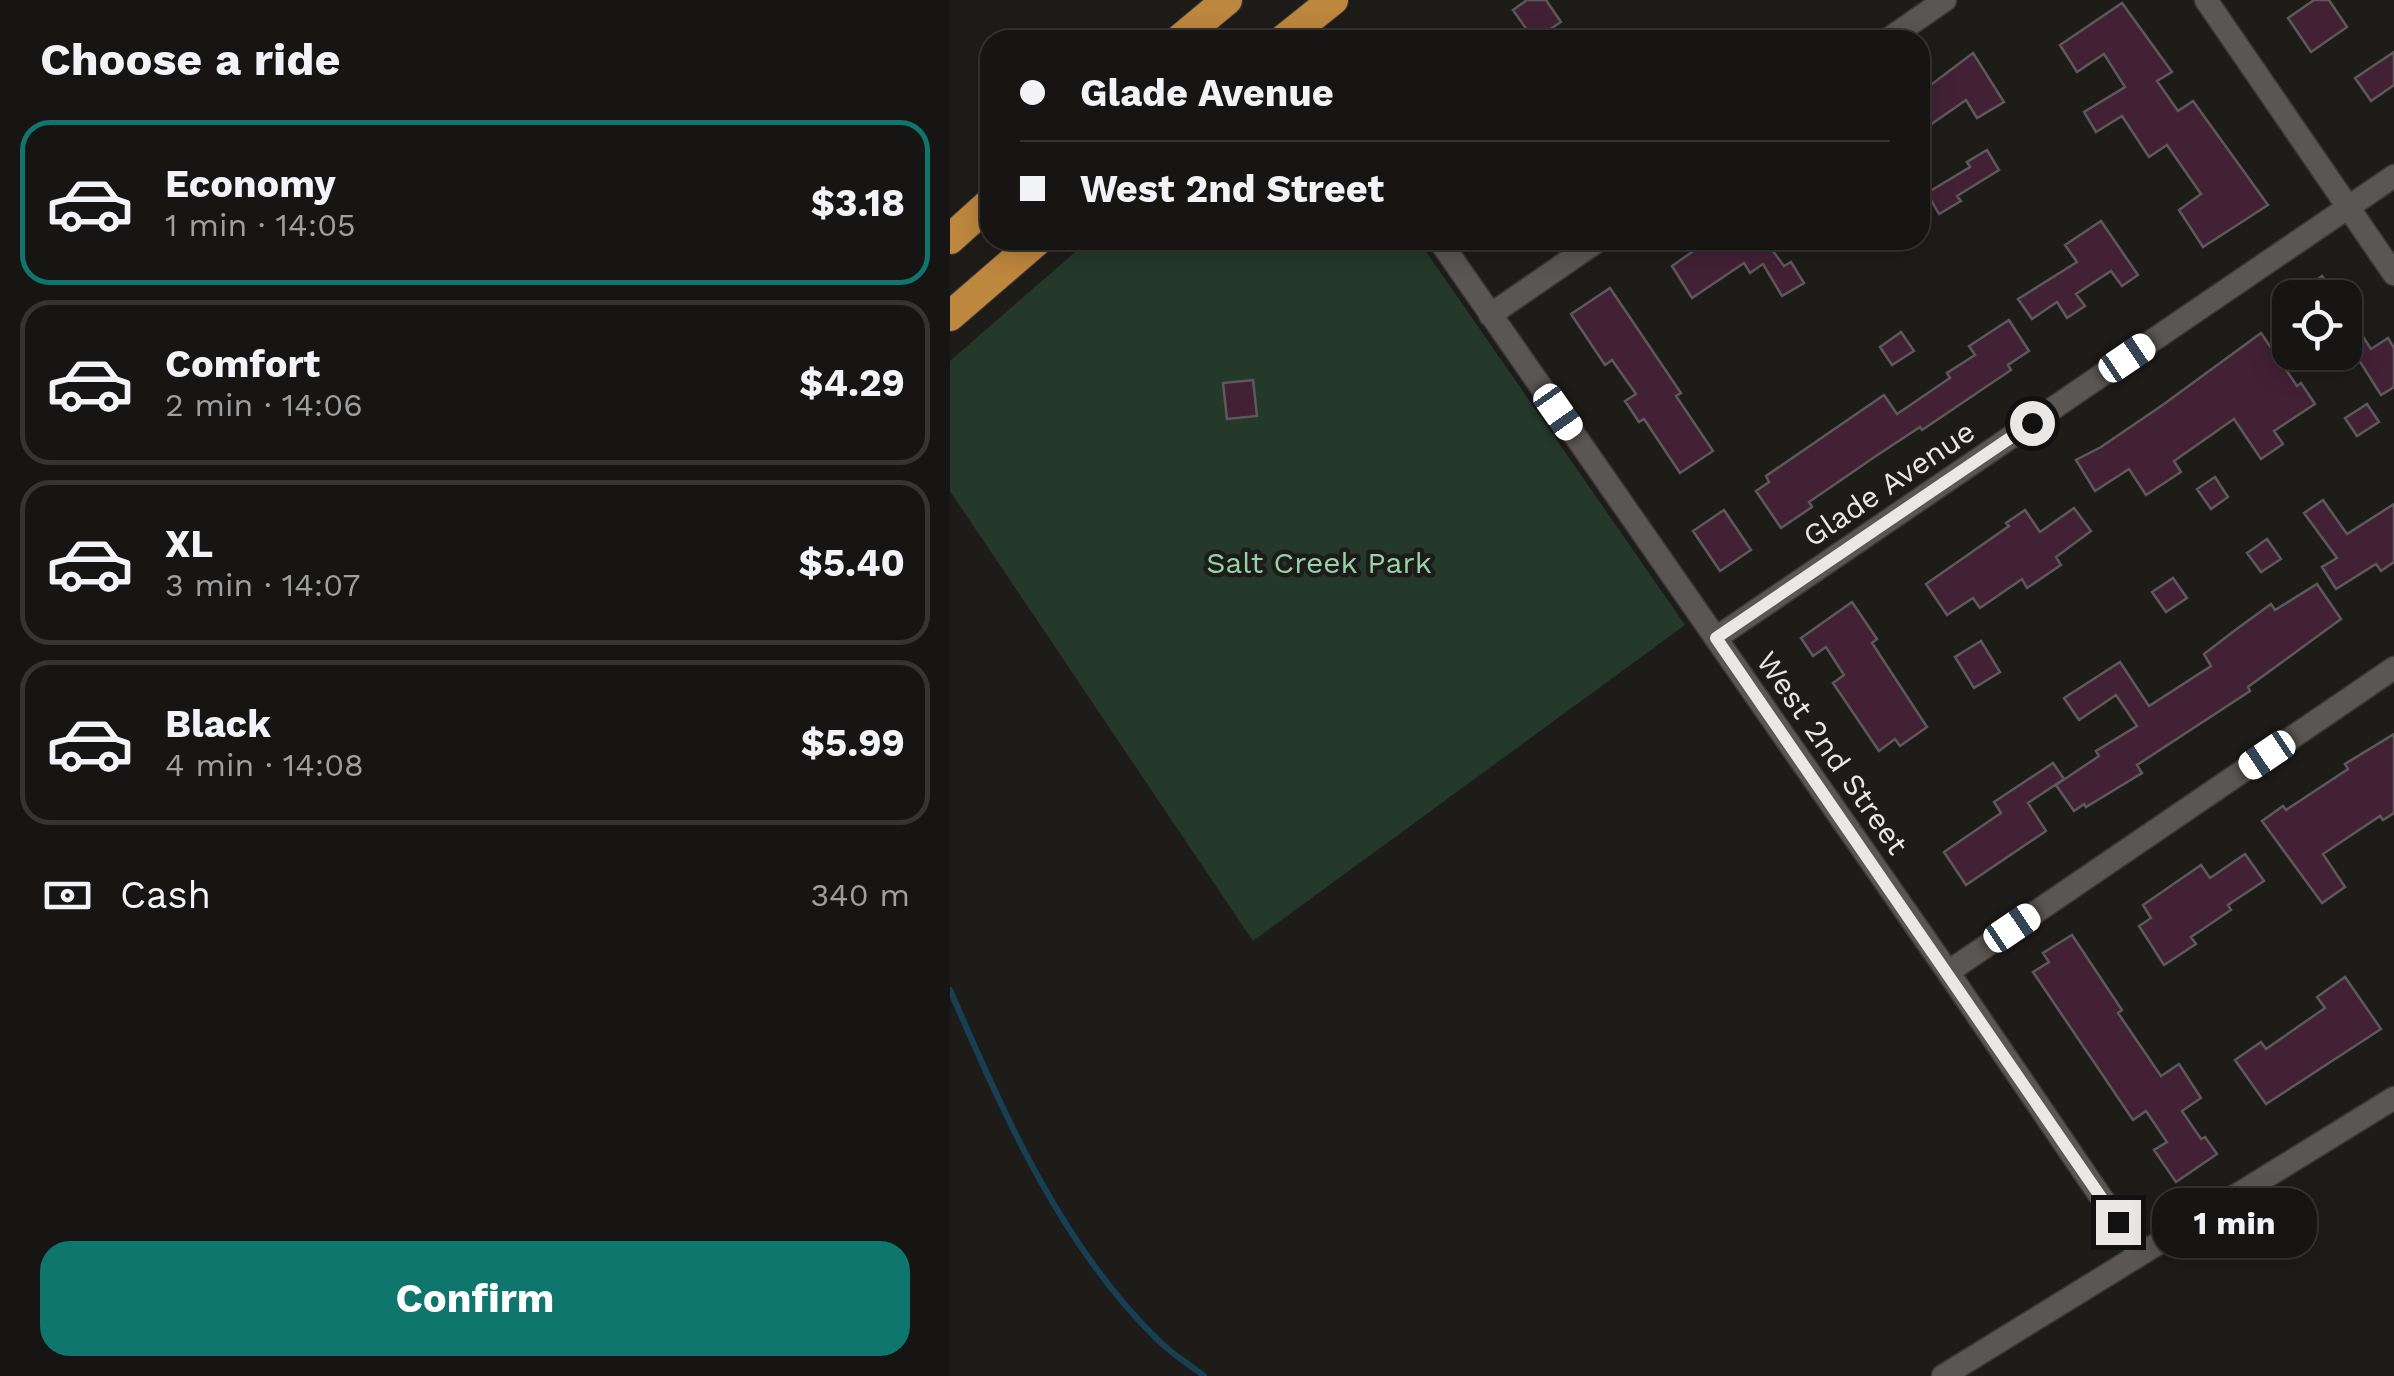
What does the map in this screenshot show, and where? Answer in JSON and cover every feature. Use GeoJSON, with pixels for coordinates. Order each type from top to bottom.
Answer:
{"type":"FeatureCollection","features":[{"type":"Feature","properties":{"kind":"highway"},"geometry":{"type":"LineString","coordinates":[[1191,30],[1228,0]]}},
{"type":"Feature","properties":{"kind":"highway"},"geometry":{"type":"LineString","coordinates":[[1302,30],[1334,0]]}},
{"type":"Feature","properties":{"kind":"highway"},"geometry":{"type":"LineString","coordinates":[[950,240],[980,212]]}},
{"type":"Feature","properties":{"kind":"highway"},"geometry":{"type":"LineString","coordinates":[[950,316],[1026,250]]}},
{"type":"Feature","properties":{"kind":"street"},"geometry":{"type":"LineString","coordinates":[[1902,30],[1945,0]]}},
{"type":"Feature","properties":{"kind":"street"},"geometry":{"type":"LineString","coordinates":[[2206,0],[2394,274]]}},
{"type":"Feature","properties":{"kind":"street","name":"Glade Avenue"},"geometry":{"type":"LineString","coordinates":[[1716,638],[2394,176]]}},
{"type":"Feature","properties":{"kind":"street","name":"West 2nd Street"},"geometry":{"type":"LineString","coordinates":[[1447,250],[2139,1253]]}},
{"type":"Feature","properties":{"kind":"street"},"geometry":{"type":"LineString","coordinates":[[1490,315],[1584,250]]}},
{"type":"Feature","properties":{"kind":"street"},"geometry":{"type":"LineString","coordinates":[[1948,972],[2394,668]]}},
{"type":"Feature","properties":{"kind":"street"},"geometry":{"type":"LineString","coordinates":[[1942,1376],[2394,1098]]}},
{"type":"Feature","properties":{"kind":"green space","name":"Salt Creek Park"},"geometry":{"type":"Polygon","coordinates":[[[1078,250],[1425,250],[1685,625],[1253,941],[950,491],[950,361],[1078,250]]]}},
{"type":"Feature","properties":{"kind":"building"},"geometry":{"type":"Polygon","coordinates":[[[1527,0],[1546,0],[1561,22],[1549,30],[1527,30],[1513,10],[1527,0]]]}},
{"type":"Feature","properties":{"kind":"building"},"geometry":{"type":"Polygon","coordinates":[[[2314,0],[2329,0],[2347,27],[2311,52],[2288,18],[2314,0]]]}},
{"type":"Feature","properties":{"kind":"building"},"geometry":{"type":"Polygon","coordinates":[[[2122,3],[2172,72],[2157,81],[2178,111],[2193,101],[2268,205],[2203,247],[2179,210],[2201,194],[2167,145],[2149,157],[2122,116],[2096,132],[2084,112],[2125,87],[2104,54],[2077,72],[2060,45],[2122,3]]]}},
{"type":"Feature","properties":{"kind":"building"},"geometry":{"type":"Polygon","coordinates":[[[2394,52],[2394,85],[2371,101],[2355,78],[2394,52]]]}},
{"type":"Feature","properties":{"kind":"building"},"geometry":{"type":"Polygon","coordinates":[[[1973,53],[2004,102],[1977,118],[1966,100],[1930,125],[1930,85],[1973,53]]]}},
{"type":"Feature","properties":{"kind":"building"},"geometry":{"type":"Polygon","coordinates":[[[1987,150],[1999,170],[1957,196],[1961,201],[1939,214],[1930,191],[1970,167],[1967,162],[1987,150]]]}},
{"type":"Feature","properties":{"kind":"building"},"geometry":{"type":"Polygon","coordinates":[[[2101,221],[2138,275],[2122,286],[2111,271],[2076,294],[2085,306],[2067,318],[2057,302],[2032,319],[2018,299],[2077,262],[2065,245],[2101,221]]]}},
{"type":"Feature","properties":{"kind":"building"},"geometry":{"type":"Polygon","coordinates":[[[1695,250],[1772,250],[1784,266],[1791,262],[1804,283],[1782,296],[1763,264],[1750,273],[1744,263],[1692,298],[1672,266],[1695,250]]]}},
{"type":"Feature","properties":{"kind":"building"},"geometry":{"type":"Polygon","coordinates":[[[1610,288],[1681,393],[1676,396],[1713,451],[1680,473],[1644,419],[1639,422],[1625,401],[1636,394],[1612,360],[1605,365],[1571,314],[1610,288]]]}},
{"type":"Feature","properties":{"kind":"building"},"geometry":{"type":"Polygon","coordinates":[[[2009,320],[2029,351],[2008,365],[2011,370],[1809,502],[1812,507],[1781,528],[1756,491],[1769,482],[1766,476],[1884,395],[1897,414],[1950,378],[1947,373],[1975,355],[1969,346],[2009,320]]]}},
{"type":"Feature","properties":{"kind":"building"},"geometry":{"type":"Polygon","coordinates":[[[1901,332],[1914,351],[1892,365],[1880,347],[1901,332]]]}},
{"type":"Feature","properties":{"kind":"building"},"geometry":{"type":"Polygon","coordinates":[[[2261,333],[2272,349],[2272,370],[2286,370],[2315,404],[2274,431],[2283,444],[2261,459],[2234,419],[2174,461],[2181,472],[2146,495],[2129,469],[2095,491],[2076,460],[2164,404],[2261,333]]]}},
{"type":"Feature","properties":{"kind":"building"},"geometry":{"type":"Polygon","coordinates":[[[2362,335],[2371,349],[2388,338],[2394,348],[2394,387],[2381,395],[2362,365],[2362,335]]]}},
{"type":"Feature","properties":{"kind":"building"},"geometry":{"type":"Polygon","coordinates":[[[1253,380],[1257,416],[1227,419],[1223,383],[1253,380]]]}},
{"type":"Feature","properties":{"kind":"building"},"geometry":{"type":"Polygon","coordinates":[[[2367,404],[2379,422],[2357,436],[2345,418],[2367,404]]]}},
{"type":"Feature","properties":{"kind":"building"},"geometry":{"type":"Polygon","coordinates":[[[2215,477],[2228,497],[2211,509],[2197,489],[2215,477]]]}},
{"type":"Feature","properties":{"kind":"building"},"geometry":{"type":"Polygon","coordinates":[[[2323,500],[2347,534],[2394,504],[2394,562],[2381,571],[2376,564],[2336,589],[2322,567],[2337,558],[2304,513],[2323,500]]]}},
{"type":"Feature","properties":{"kind":"building"},"geometry":{"type":"Polygon","coordinates":[[[2074,508],[2091,531],[2056,557],[2061,565],[2027,588],[2022,579],[1980,608],[1973,598],[1947,615],[1926,584],[2009,526],[2006,523],[2025,510],[2040,532],[2074,508]]]}},
{"type":"Feature","properties":{"kind":"building"},"geometry":{"type":"Polygon","coordinates":[[[1724,510],[1751,550],[1720,571],[1693,531],[1724,510]]]}},
{"type":"Feature","properties":{"kind":"building"},"geometry":{"type":"Polygon","coordinates":[[[2267,539],[2281,559],[2261,572],[2247,553],[2267,539]]]}},
{"type":"Feature","properties":{"kind":"building"},"geometry":{"type":"Polygon","coordinates":[[[2173,578],[2187,598],[2166,612],[2152,592],[2173,578]]]}},
{"type":"Feature","properties":{"kind":"building"},"geometry":{"type":"Polygon","coordinates":[[[2317,584],[2341,619],[2248,687],[2250,691],[2137,765],[2142,773],[2074,811],[2056,785],[2099,756],[2096,751],[2137,726],[2116,695],[2079,720],[2064,698],[2120,662],[2149,706],[2211,666],[2204,654],[2271,604],[2275,610],[2317,584]]]}},
{"type":"Feature","properties":{"kind":"building"},"geometry":{"type":"Polygon","coordinates":[[[1852,602],[1877,639],[1872,643],[1927,727],[1900,746],[1895,739],[1879,751],[1833,683],[1844,675],[1826,647],[1813,656],[1801,638],[1852,602]]]}},
{"type":"Feature","properties":{"kind":"building"},"geometry":{"type":"Polygon","coordinates":[[[1981,641],[2000,672],[1974,688],[1955,657],[1981,641]]]}},
{"type":"Feature","properties":{"kind":"building"},"geometry":{"type":"Polygon","coordinates":[[[2394,734],[2394,813],[2383,820],[2380,816],[2323,854],[2345,887],[2322,903],[2262,821],[2283,806],[2286,810],[2348,769],[2345,764],[2394,734]]]}},
{"type":"Feature","properties":{"kind":"building"},"geometry":{"type":"Polygon","coordinates":[[[2053,763],[2064,779],[2028,803],[2046,831],[1966,885],[1944,852],[2001,813],[1994,802],[2053,763]]]}},
{"type":"Feature","properties":{"kind":"building"},"geometry":{"type":"Polygon","coordinates":[[[2245,854],[2264,881],[2228,905],[2231,910],[2191,937],[2196,944],[2164,965],[2139,926],[2151,918],[2143,905],[2201,865],[2210,878],[2245,854]]]}},
{"type":"Feature","properties":{"kind":"building"},"geometry":{"type":"Polygon","coordinates":[[[2072,935],[2161,1076],[2179,1064],[2201,1098],[2182,1111],[2217,1154],[2176,1182],[2154,1150],[2167,1142],[2146,1111],[2133,1120],[2033,972],[2049,962],[2043,953],[2072,935]]]}},
{"type":"Feature","properties":{"kind":"building"},"geometry":{"type":"Polygon","coordinates":[[[2345,977],[2381,1029],[2266,1104],[2235,1060],[2261,1042],[2266,1049],[2325,1008],[2317,997],[2345,977]]]}},
{"type":"Feature","properties":{"kind":"waterway"},"geometry":{"type":"LineString","coordinates":[[950,990],[1013,1129],[1063,1219],[1122,1301],[1161,1343],[1204,1376]]}},
{"type":"Feature","properties":{"kind":"route"},"geometry":{"type":"LineString","coordinates":[[2032,423],[1716,638],[2118,1222]]}}]}
